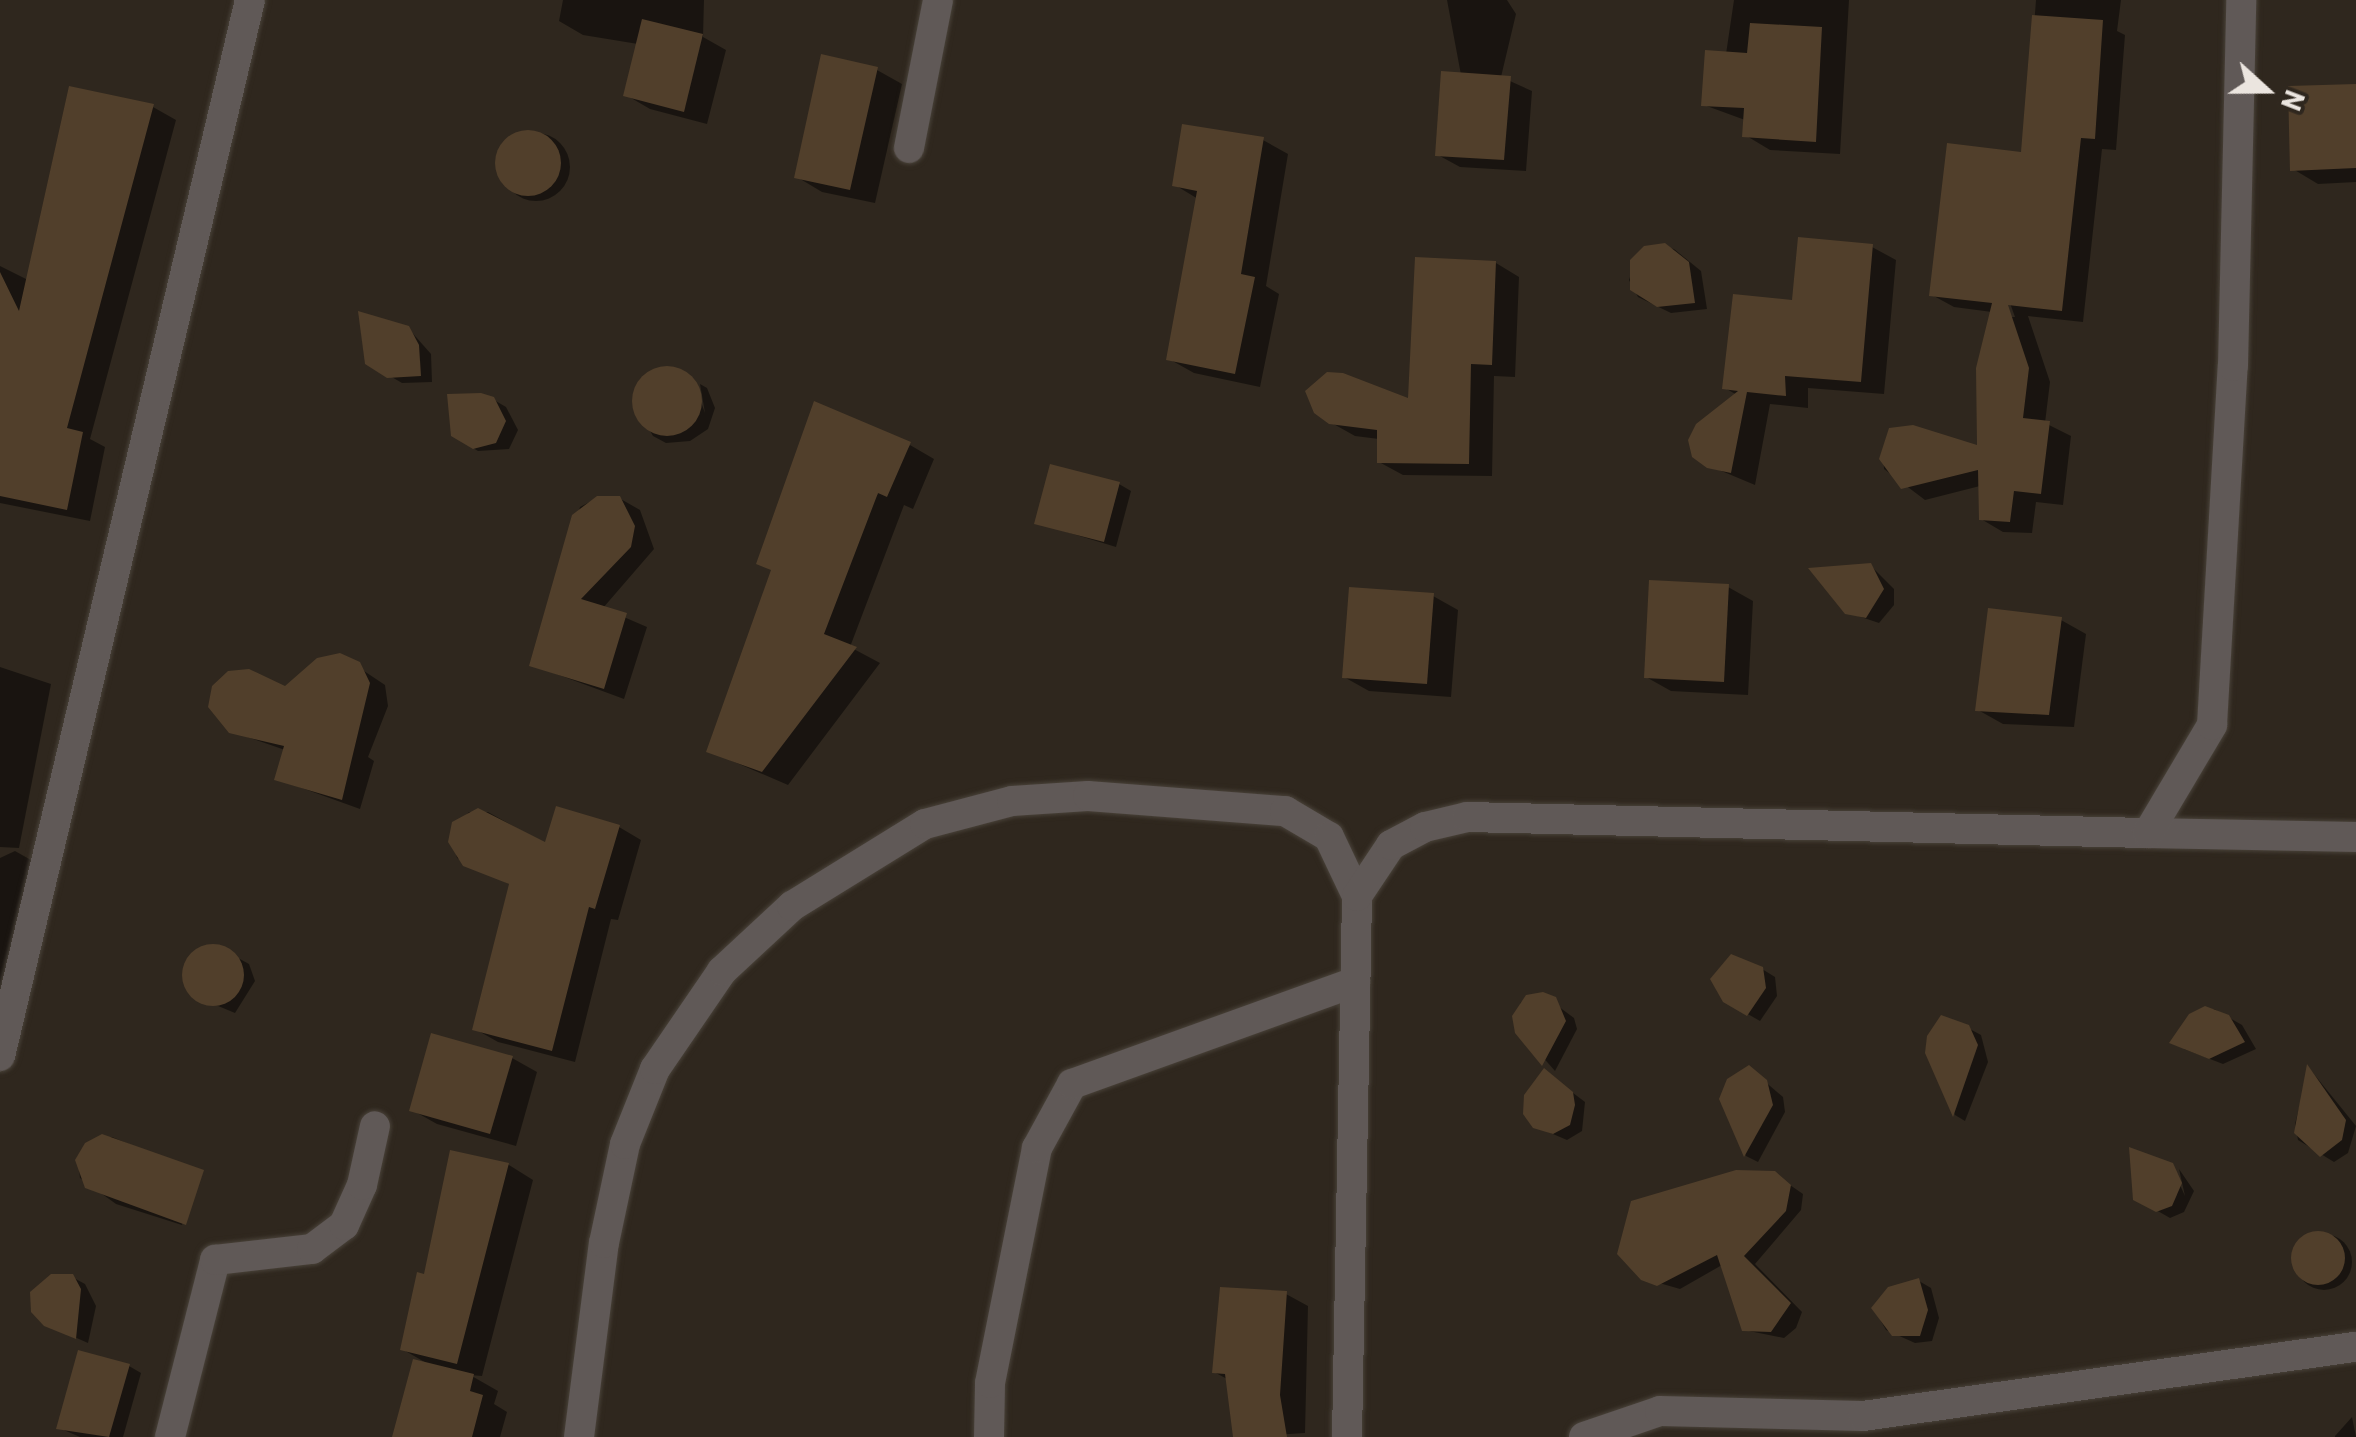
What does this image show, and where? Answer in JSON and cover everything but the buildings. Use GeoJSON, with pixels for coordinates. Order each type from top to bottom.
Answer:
{"type":"FeatureCollection","features":[{"type":"Feature","properties":{"kind":"street"},"geometry":{"type":"LineString","coordinates":[[0,1056],[250,0]]}},
{"type":"Feature","properties":{"kind":"street"},"geometry":{"type":"LineString","coordinates":[[910,148],[938,0]]}},
{"type":"Feature","properties":{"kind":"street"},"geometry":{"type":"LineString","coordinates":[[2148,834],[2212,725],[2232,366],[2241,0]]}},
{"type":"Feature","properties":{"kind":"street"},"geometry":{"type":"LineString","coordinates":[[579,1437],[604,1243],[637,1114],[655,1068],[722,971],[792,906],[925,824],[1012,801],[1088,796],[1285,811],[1329,837],[1358,896],[1347,1437]]}},
{"type":"Feature","properties":{"kind":"street"},"geometry":{"type":"LineString","coordinates":[[1358,896],[1391,845],[1424,827],[1467,817],[2356,837]]}},
{"type":"Feature","properties":{"kind":"street"},"geometry":{"type":"LineString","coordinates":[[988,1437],[990,1382],[1037,1148],[1072,1084],[1355,982]]}},
{"type":"Feature","properties":{"kind":"street"},"geometry":{"type":"LineString","coordinates":[[170,1437],[215,1260],[312,1248],[344,1224],[362,1186],[374,1126]]}},
{"type":"Feature","properties":{"kind":"street"},"geometry":{"type":"LineString","coordinates":[[1584,1437],[1660,1411],[1863,1416],[2356,1347]]}}]}
